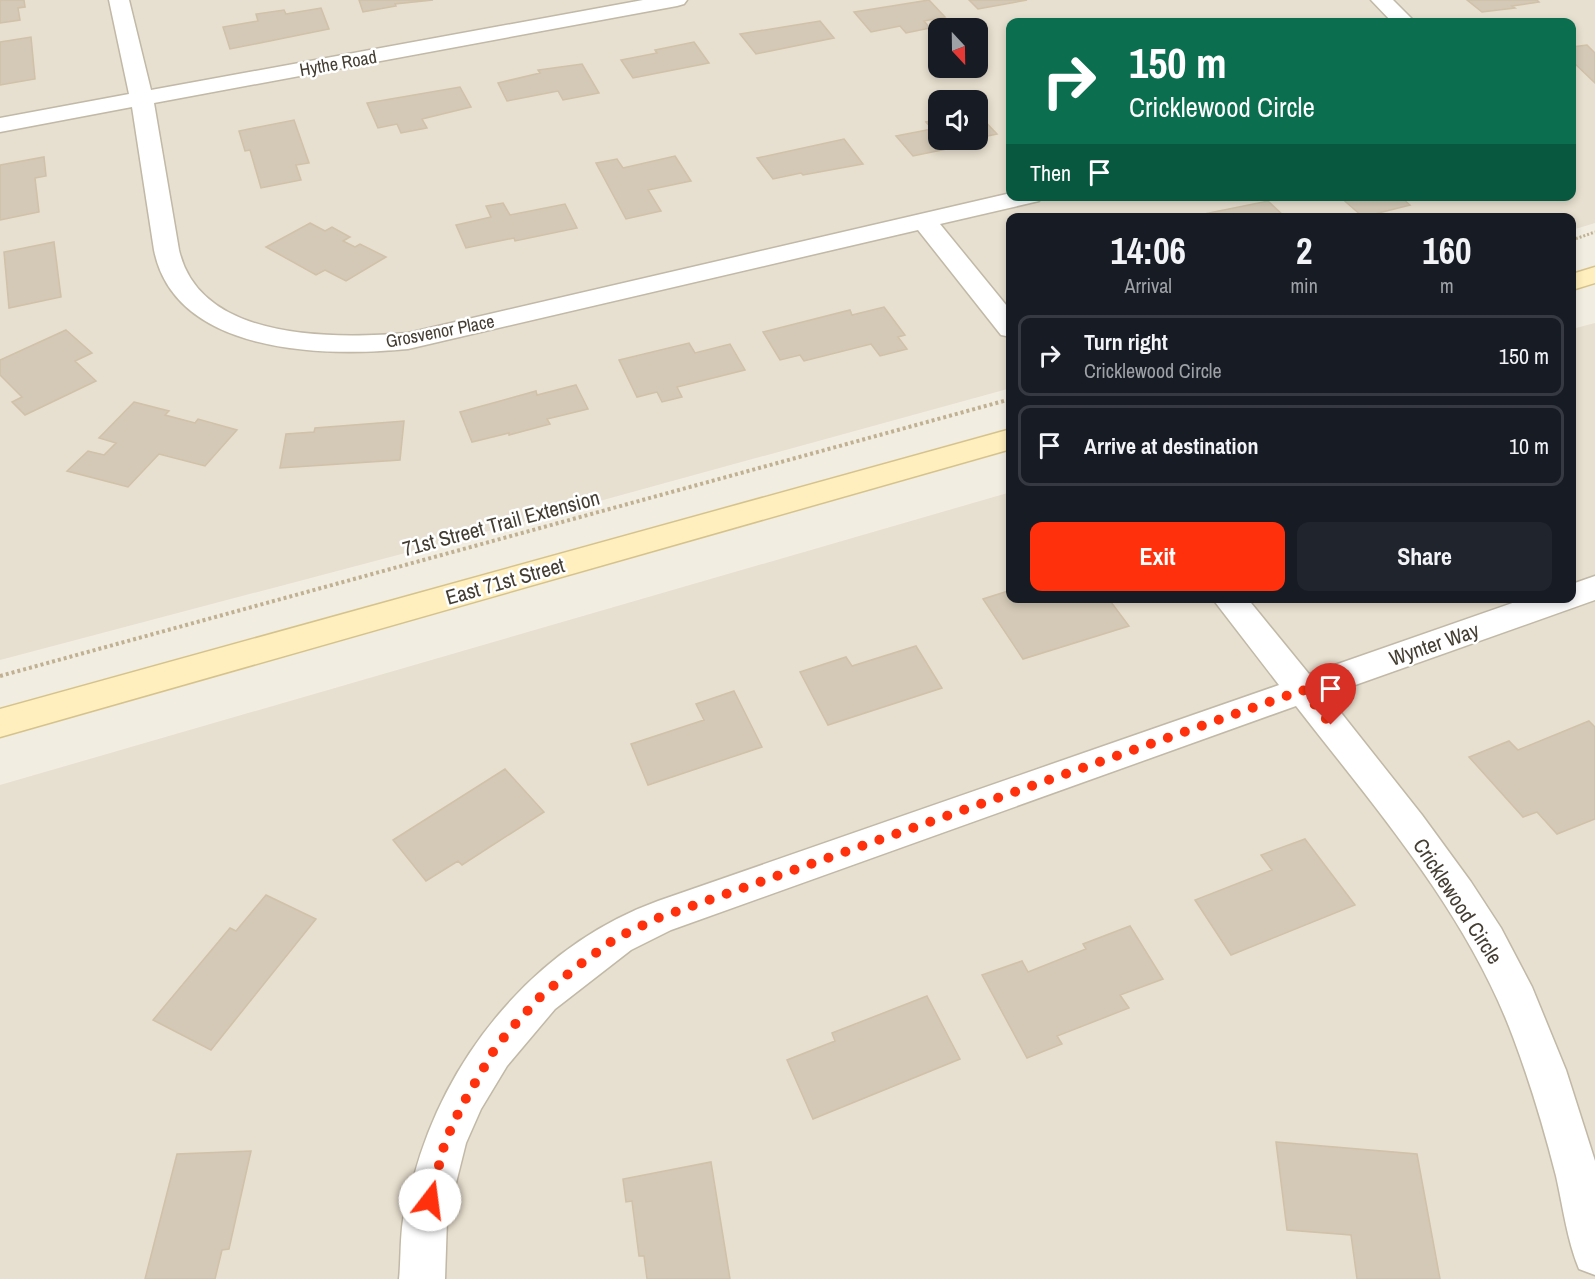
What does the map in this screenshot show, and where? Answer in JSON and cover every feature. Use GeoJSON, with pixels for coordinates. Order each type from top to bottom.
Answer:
{"type":"FeatureCollection","features":[{"type":"Feature","properties":{"kind":"main road"},"geometry":{"type":"LineString","coordinates":[[1576,281],[1595,275]]}},
{"type":"Feature","properties":{"kind":"main road","name":"East 71st Street"},"geometry":{"type":"LineString","coordinates":[[0,723],[1006,440]]}},
{"type":"Feature","properties":{"kind":"street","name":"Grosvenor Place"},"geometry":{"type":"LineString","coordinates":[[119,0],[142,99],[168,254],[176,279],[202,307],[222,318],[244,328],[298,341],[360,345],[408,341],[1009,201]]}},
{"type":"Feature","properties":{"kind":"street","name":"Hythe Road"},"geometry":{"type":"LineString","coordinates":[[0,125],[677,0]]}},
{"type":"Feature","properties":{"kind":"street"},"geometry":{"type":"LineString","coordinates":[[1381,0],[1400,18]]}},
{"type":"Feature","properties":{"kind":"street"},"geometry":{"type":"LineString","coordinates":[[924,221],[1006,323]]}},
{"type":"Feature","properties":{"kind":"street"},"geometry":{"type":"LineString","coordinates":[[1576,595],[1595,588]]}},
{"type":"Feature","properties":{"kind":"street","name":"Cricklewood Circle"},"geometry":{"type":"LineString","coordinates":[[1232,603],[1428,850],[1467,906],[1500,964],[1556,1094],[1582,1190],[1595,1253]]}},
{"type":"Feature","properties":{"kind":"street","name":"Wynter Way"},"geometry":{"type":"LineString","coordinates":[[422,1279],[425,1219],[445,1142],[466,1095],[493,1052],[541,996],[616,938],[658,918],[1550,603]]}},
{"type":"Feature","properties":{"kind":"path"},"geometry":{"type":"LineString","coordinates":[[1576,239],[1595,232]]}},
{"type":"Feature","properties":{"kind":"path","name":"71st Street Trail Extension"},"geometry":{"type":"LineString","coordinates":[[0,676],[1006,400]]}},
{"type":"Feature","properties":{"kind":"shaded area"},"geometry":{"type":"Polygon","coordinates":[[[0,0],[1595,0],[1595,223],[1576,229],[1576,213],[1006,213],[1006,389],[545,516],[0,660],[0,0]]]}},
{"type":"Feature","properties":{"kind":"shaded area"},"geometry":{"type":"Polygon","coordinates":[[[1595,323],[1595,1279],[0,1279],[0,785],[1006,493],[1006,603],[1576,603],[1576,328],[1595,323]]]}},
{"type":"Feature","properties":{"kind":"building"},"geometry":{"type":"Polygon","coordinates":[[[0,0],[24,0],[25,7],[18,8],[20,20],[0,23],[0,0]]]}},
{"type":"Feature","properties":{"kind":"building"},"geometry":{"type":"Polygon","coordinates":[[[359,0],[433,0],[395,4],[396,6],[363,12],[359,0]]]}},
{"type":"Feature","properties":{"kind":"building"},"geometry":{"type":"Polygon","coordinates":[[[929,0],[945,17],[928,18],[924,21],[928,28],[906,33],[900,26],[871,32],[854,12],[929,0]]]}},
{"type":"Feature","properties":{"kind":"building"},"geometry":{"type":"Polygon","coordinates":[[[969,0],[1027,0],[978,9],[969,0]]]}},
{"type":"Feature","properties":{"kind":"building"},"geometry":{"type":"Polygon","coordinates":[[[1467,0],[1537,0],[1539,2],[1482,12],[1467,0]]]}},
{"type":"Feature","properties":{"kind":"building"},"geometry":{"type":"Polygon","coordinates":[[[321,8],[329,29],[230,49],[223,27],[258,21],[256,14],[284,10],[286,14],[321,8]]]}},
{"type":"Feature","properties":{"kind":"building"},"geometry":{"type":"Polygon","coordinates":[[[820,21],[834,38],[756,54],[740,34],[820,21]]]}},
{"type":"Feature","properties":{"kind":"building"},"geometry":{"type":"Polygon","coordinates":[[[31,37],[35,79],[0,85],[0,42],[31,37]]]}},
{"type":"Feature","properties":{"kind":"building"},"geometry":{"type":"Polygon","coordinates":[[[694,42],[709,63],[633,78],[621,60],[657,53],[655,50],[694,42]]]}},
{"type":"Feature","properties":{"kind":"building"},"geometry":{"type":"Polygon","coordinates":[[[1587,45],[1595,53],[1595,83],[1576,65],[1576,46],[1587,45]]]}},
{"type":"Feature","properties":{"kind":"building"},"geometry":{"type":"Polygon","coordinates":[[[582,64],[599,93],[563,100],[558,91],[507,101],[498,83],[540,73],[538,70],[582,64]]]}},
{"type":"Feature","properties":{"kind":"building"},"geometry":{"type":"Polygon","coordinates":[[[460,87],[471,107],[422,119],[427,128],[401,133],[397,124],[378,128],[367,103],[460,87]]]}},
{"type":"Feature","properties":{"kind":"building"},"geometry":{"type":"Polygon","coordinates":[[[294,120],[309,163],[296,165],[301,180],[261,188],[250,150],[245,151],[239,131],[294,120]]]}},
{"type":"Feature","properties":{"kind":"building"},"geometry":{"type":"Polygon","coordinates":[[[988,124],[997,134],[988,136],[988,124]]]}},
{"type":"Feature","properties":{"kind":"building"},"geometry":{"type":"Polygon","coordinates":[[[928,130],[928,150],[942,150],[913,156],[896,136],[928,130]]]}},
{"type":"Feature","properties":{"kind":"building"},"geometry":{"type":"Polygon","coordinates":[[[844,139],[863,164],[773,179],[757,158],[844,139]]]}},
{"type":"Feature","properties":{"kind":"building"},"geometry":{"type":"Polygon","coordinates":[[[675,156],[691,181],[648,190],[661,211],[626,219],[596,163],[617,159],[623,168],[675,156]]]}},
{"type":"Feature","properties":{"kind":"building"},"geometry":{"type":"Polygon","coordinates":[[[44,157],[46,176],[35,178],[39,212],[0,220],[0,165],[44,157]]]}},
{"type":"Feature","properties":{"kind":"building"},"geometry":{"type":"Polygon","coordinates":[[[1268,201],[1281,213],[1209,213],[1268,201]]]}},
{"type":"Feature","properties":{"kind":"building"},"geometry":{"type":"Polygon","coordinates":[[[1345,201],[1406,201],[1410,205],[1379,213],[1358,213],[1345,201]]]}},
{"type":"Feature","properties":{"kind":"building"},"geometry":{"type":"Polygon","coordinates":[[[503,203],[510,215],[565,204],[577,228],[466,248],[456,225],[491,217],[486,206],[503,203]]]}},
{"type":"Feature","properties":{"kind":"building"},"geometry":{"type":"Polygon","coordinates":[[[310,223],[325,231],[332,227],[350,237],[343,241],[355,247],[360,244],[386,257],[346,281],[325,270],[316,275],[266,247],[310,223]]]}},
{"type":"Feature","properties":{"kind":"building"},"geometry":{"type":"Polygon","coordinates":[[[54,242],[61,297],[9,308],[4,252],[54,242]]]}},
{"type":"Feature","properties":{"kind":"building"},"geometry":{"type":"Polygon","coordinates":[[[884,307],[905,335],[898,337],[907,349],[880,356],[871,344],[804,361],[800,355],[780,360],[763,332],[850,310],[852,315],[884,307]]]}},
{"type":"Feature","properties":{"kind":"building"},"geometry":{"type":"Polygon","coordinates":[[[66,330],[92,353],[75,361],[96,381],[25,415],[12,402],[22,397],[0,375],[0,360],[66,330]]]}},
{"type":"Feature","properties":{"kind":"building"},"geometry":{"type":"Polygon","coordinates":[[[689,343],[695,353],[730,344],[745,370],[677,387],[682,397],[662,402],[657,392],[637,397],[619,360],[689,343]]]}},
{"type":"Feature","properties":{"kind":"building"},"geometry":{"type":"Polygon","coordinates":[[[576,385],[588,409],[547,419],[550,424],[509,435],[509,433],[472,442],[460,412],[536,391],[537,395],[576,385]]]}},
{"type":"Feature","properties":{"kind":"building"},"geometry":{"type":"Polygon","coordinates":[[[134,402],[169,411],[165,415],[195,423],[198,419],[237,430],[205,466],[159,454],[128,487],[67,471],[88,451],[104,455],[116,443],[99,438],[134,402]]]}},
{"type":"Feature","properties":{"kind":"building"},"geometry":{"type":"Polygon","coordinates":[[[404,421],[400,460],[280,468],[286,434],[314,432],[315,428],[404,421]]]}},
{"type":"Feature","properties":{"kind":"building"},"geometry":{"type":"Polygon","coordinates":[[[1006,592],[1006,603],[1112,603],[1129,626],[1023,659],[983,599],[1006,592]]]}},
{"type":"Feature","properties":{"kind":"building"},"geometry":{"type":"Polygon","coordinates":[[[916,646],[942,688],[828,725],[800,672],[846,657],[852,666],[916,646]]]}},
{"type":"Feature","properties":{"kind":"building"},"geometry":{"type":"Polygon","coordinates":[[[734,691],[762,747],[648,785],[631,744],[704,720],[696,704],[734,691]]]}},
{"type":"Feature","properties":{"kind":"building"},"geometry":{"type":"Polygon","coordinates":[[[1589,721],[1595,727],[1595,819],[1557,834],[1537,812],[1523,817],[1469,757],[1509,741],[1518,750],[1589,721]]]}},
{"type":"Feature","properties":{"kind":"building"},"geometry":{"type":"Polygon","coordinates":[[[505,769],[544,812],[462,865],[458,861],[426,881],[393,840],[505,769]]]}},
{"type":"Feature","properties":{"kind":"building"},"geometry":{"type":"Polygon","coordinates":[[[1305,839],[1355,905],[1231,955],[1195,900],[1272,870],[1261,855],[1305,839]]]}},
{"type":"Feature","properties":{"kind":"building"},"geometry":{"type":"Polygon","coordinates":[[[266,895],[316,919],[211,1050],[153,1020],[230,928],[236,931],[266,895]]]}},
{"type":"Feature","properties":{"kind":"building"},"geometry":{"type":"Polygon","coordinates":[[[1130,926],[1163,979],[1120,995],[1129,1008],[1057,1036],[1062,1044],[1027,1058],[982,975],[1022,961],[1028,972],[1086,949],[1083,944],[1130,926]]]}},
{"type":"Feature","properties":{"kind":"building"},"geometry":{"type":"Polygon","coordinates":[[[927,996],[960,1059],[813,1119],[787,1060],[835,1041],[832,1033],[927,996]]]}},
{"type":"Feature","properties":{"kind":"building"},"geometry":{"type":"Polygon","coordinates":[[[1276,1142],[1417,1154],[1440,1279],[1357,1279],[1351,1235],[1287,1230],[1276,1142]]]}},
{"type":"Feature","properties":{"kind":"building"},"geometry":{"type":"Polygon","coordinates":[[[251,1151],[229,1249],[222,1250],[215,1279],[145,1279],[177,1154],[251,1151]]]}},
{"type":"Feature","properties":{"kind":"building"},"geometry":{"type":"Polygon","coordinates":[[[711,1162],[730,1279],[647,1279],[644,1256],[639,1256],[632,1201],[626,1202],[623,1179],[711,1162]]]}},
{"type":"Feature","properties":{"kind":"route"},"geometry":{"type":"LineString","coordinates":[[430,1200],[450,1130],[466,1095],[493,1052],[541,996],[616,938],[658,918],[1303,690],[1331,725]]}}]}
